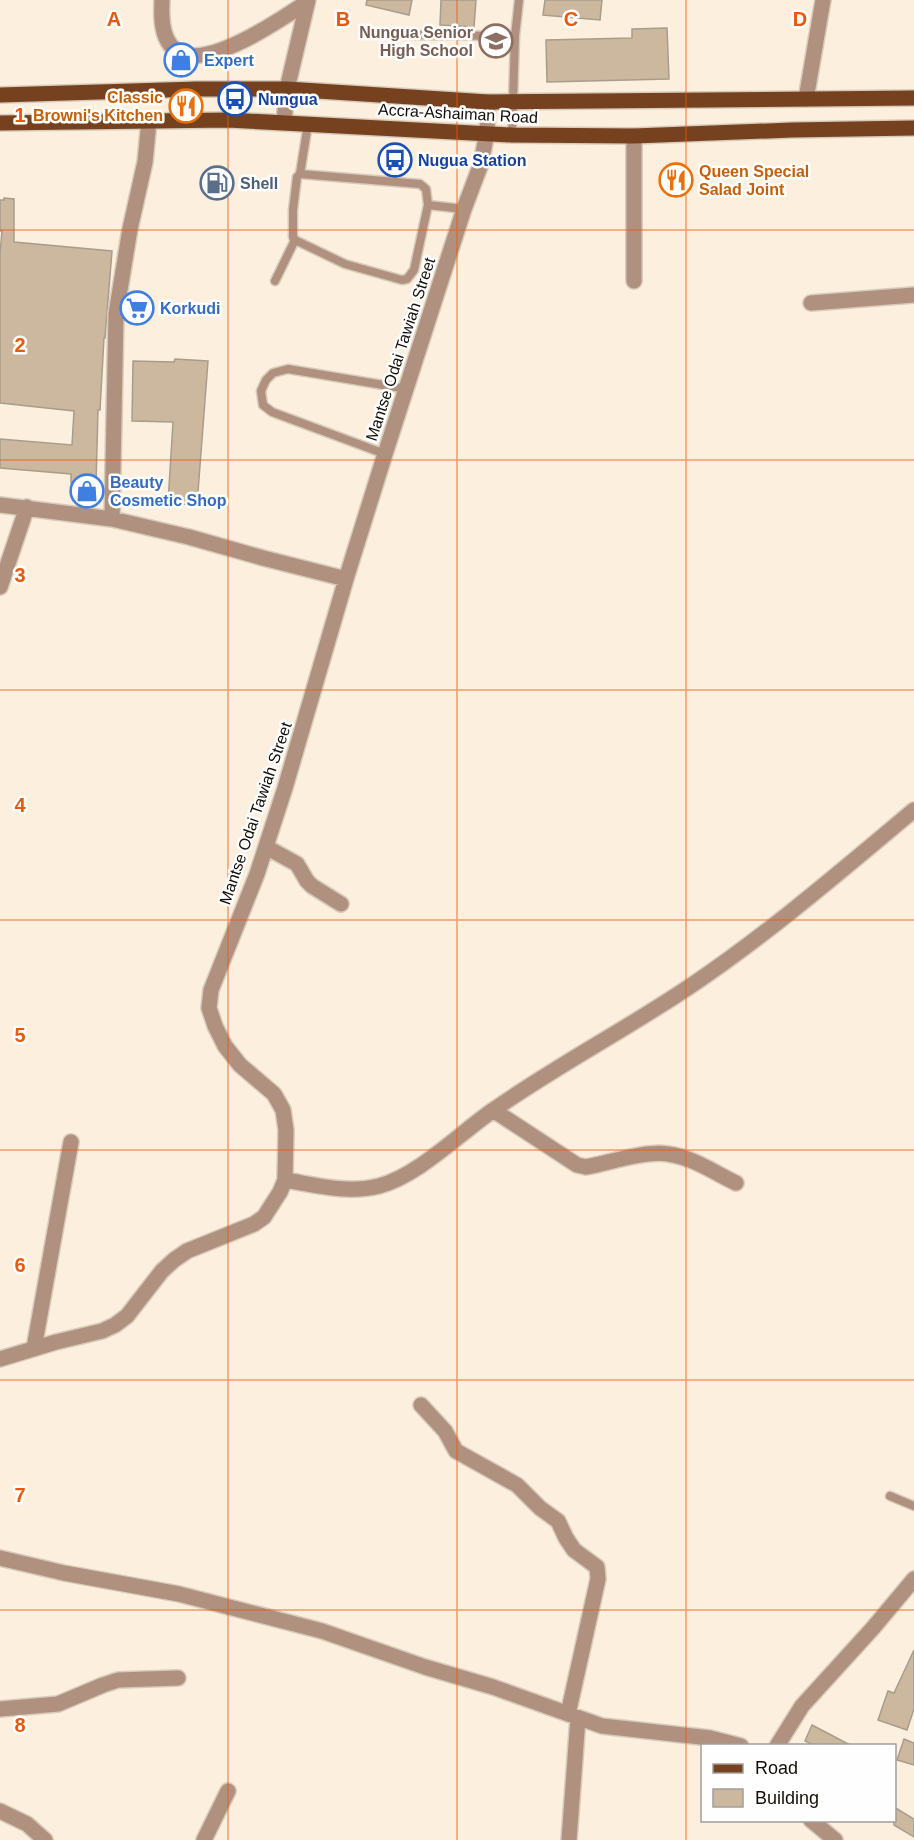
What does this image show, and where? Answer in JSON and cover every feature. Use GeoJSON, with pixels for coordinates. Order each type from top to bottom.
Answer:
{"type":"FeatureCollection","features":[{"type":"Feature","properties":{"kind":"main road","name":"Accra-Ashaiman Road"},"geometry":{"type":"LineString","coordinates":[[0,96],[197,89],[287,89],[488,102],[914,98]]}},
{"type":"Feature","properties":{"kind":"main road","name":"Accra-Ashaiman Road"},"geometry":{"type":"LineString","coordinates":[[0,123],[228,120],[512,135],[634,136],[914,128]]}},
{"type":"Feature","properties":{"kind":"street"},"geometry":{"type":"LineString","coordinates":[[162,0],[162,22],[166,38],[176,51],[188,56],[212,53],[253,37],[307,1]]}},
{"type":"Feature","properties":{"kind":"street"},"geometry":{"type":"LineString","coordinates":[[806,99],[823,0]]}},
{"type":"Feature","properties":{"kind":"street"},"geometry":{"type":"LineString","coordinates":[[284,122],[287,89],[307,1]]}},
{"type":"Feature","properties":{"kind":"street","name":"Mantse Odai Tawiah Street"},"geometry":{"type":"LineString","coordinates":[[0,1359],[102,1331],[115,1325],[127,1316],[162,1271],[174,1260],[187,1251],[254,1224],[264,1217],[285,1180],[286,1130],[283,1110],[274,1094],[240,1065],[225,1046],[214,1026],[210,1008],[211,990],[266,847],[289,777],[385,454],[464,209],[481,164],[487,132],[488,102]]}},
{"type":"Feature","properties":{"kind":"street"},"geometry":{"type":"LineString","coordinates":[[112,519],[116,314],[130,229],[145,162],[149,121]]}},
{"type":"Feature","properties":{"kind":"street"},"geometry":{"type":"LineString","coordinates":[[634,136],[634,281]]}},
{"type":"Feature","properties":{"kind":"street"},"geometry":{"type":"LineString","coordinates":[[811,303],[914,295]]}},
{"type":"Feature","properties":{"kind":"street"},"geometry":{"type":"LineString","coordinates":[[0,505],[112,519],[346,579]]}},
{"type":"Feature","properties":{"kind":"street"},"geometry":{"type":"LineString","coordinates":[[0,587],[27,507]]}},
{"type":"Feature","properties":{"kind":"street"},"geometry":{"type":"LineString","coordinates":[[285,1180],[348,1190],[379,1186],[409,1174],[493,1110],[698,981],[819,891],[914,810]]}},
{"type":"Feature","properties":{"kind":"street"},"geometry":{"type":"LineString","coordinates":[[266,847],[297,864],[312,886],[341,904]]}},
{"type":"Feature","properties":{"kind":"street"},"geometry":{"type":"LineString","coordinates":[[493,1110],[578,1165],[586,1167],[652,1154],[669,1154],[736,1183]]}},
{"type":"Feature","properties":{"kind":"street"},"geometry":{"type":"LineString","coordinates":[[34,1348],[71,1142]]}},
{"type":"Feature","properties":{"kind":"street"},"geometry":{"type":"LineString","coordinates":[[421,1405],[445,1431],[456,1451],[517,1485],[540,1508],[558,1521],[574,1550],[597,1567],[598,1579],[573,1716],[569,1840]]}},
{"type":"Feature","properties":{"kind":"street"},"geometry":{"type":"LineString","coordinates":[[0,1558],[64,1573],[179,1594],[322,1631],[425,1667],[493,1687],[602,1726],[710,1738],[733,1744]]}},
{"type":"Feature","properties":{"kind":"street"},"geometry":{"type":"LineString","coordinates":[[778,1744],[802,1706],[914,1579]]}},
{"type":"Feature","properties":{"kind":"street"},"geometry":{"type":"LineString","coordinates":[[0,1709],[58,1704],[118,1680],[178,1678]]}},
{"type":"Feature","properties":{"kind":"street"},"geometry":{"type":"LineString","coordinates":[[204,1840],[228,1791]]}},
{"type":"Feature","properties":{"kind":"street"},"geometry":{"type":"LineString","coordinates":[[0,1811],[27,1824],[45,1840]]}},
{"type":"Feature","properties":{"kind":"street"},"geometry":{"type":"LineString","coordinates":[[812,1822],[836,1840]]}},
{"type":"Feature","properties":{"kind":"lane"},"geometry":{"type":"LineString","coordinates":[[512,135],[515,36],[519,0]]}},
{"type":"Feature","properties":{"kind":"lane"},"geometry":{"type":"LineString","coordinates":[[404,35],[515,36]]}},
{"type":"Feature","properties":{"kind":"lane"},"geometry":{"type":"LineString","coordinates":[[300,174],[420,184],[426,189],[428,205],[414,270],[407,279],[402,280],[345,264],[293,237],[297,177],[300,174],[308,124]]}},
{"type":"Feature","properties":{"kind":"lane"},"geometry":{"type":"LineString","coordinates":[[428,205],[464,209]]}},
{"type":"Feature","properties":{"kind":"lane"},"geometry":{"type":"LineString","coordinates":[[275,281],[295,240]]}},
{"type":"Feature","properties":{"kind":"lane"},"geometry":{"type":"LineString","coordinates":[[385,454],[272,412],[263,405],[261,391],[266,380],[273,373],[288,369],[407,389]]}},
{"type":"Feature","properties":{"kind":"lane"},"geometry":{"type":"LineString","coordinates":[[890,1496],[914,1506]]}},
{"type":"Feature","properties":{"kind":"building"},"geometry":{"type":"Polygon","coordinates":[[[367,0],[412,0],[409,15],[366,5],[367,0]]]}},
{"type":"Feature","properties":{"kind":"building"},"geometry":{"type":"Polygon","coordinates":[[[441,0],[476,0],[474,27],[440,25],[441,0]]]}},
{"type":"Feature","properties":{"kind":"building"},"geometry":{"type":"Polygon","coordinates":[[[545,0],[602,0],[600,20],[543,15],[545,0]]]}},
{"type":"Feature","properties":{"kind":"building"},"geometry":{"type":"Polygon","coordinates":[[[667,28],[669,79],[547,82],[546,40],[632,38],[632,29],[667,28]]]}},
{"type":"Feature","properties":{"kind":"building"},"geometry":{"type":"Polygon","coordinates":[[[14,199],[14,242],[112,251],[100,410],[98,410],[96,484],[71,483],[71,474],[0,468],[0,439],[72,445],[74,411],[0,403],[2,231],[0,231],[0,200],[14,199]]]}},
{"type":"Feature","properties":{"kind":"building"},"geometry":{"type":"Polygon","coordinates":[[[175,359],[208,361],[197,505],[168,503],[173,422],[132,421],[133,361],[174,362],[175,359]]]}},
{"type":"Feature","properties":{"kind":"building"},"geometry":{"type":"Polygon","coordinates":[[[914,1650],[914,1709],[907,1730],[878,1720],[888,1691],[894,1693],[914,1650]]]}},
{"type":"Feature","properties":{"kind":"building"},"geometry":{"type":"Polygon","coordinates":[[[812,1725],[848,1744],[811,1744],[805,1741],[812,1725]]]}},
{"type":"Feature","properties":{"kind":"building"},"geometry":{"type":"Polygon","coordinates":[[[904,1739],[914,1743],[914,1765],[897,1760],[904,1739]]]}},
{"type":"Feature","properties":{"kind":"building"},"geometry":{"type":"Polygon","coordinates":[[[896,1808],[914,1819],[914,1837],[894,1825],[896,1808]]]}},
{"type":"Feature","properties":{"kind":"place","name":"Nungua Senior High School"},"geometry":{"type":"Point","coordinates":[496,41]}},
{"type":"Feature","properties":{"kind":"place","name":"Expert"},"geometry":{"type":"Point","coordinates":[181,60]}},
{"type":"Feature","properties":{"kind":"place","name":"Nungua"},"geometry":{"type":"Point","coordinates":[235,99]}},
{"type":"Feature","properties":{"kind":"place","name":"Classic Browni's Kitchen"},"geometry":{"type":"Point","coordinates":[186,106]}},
{"type":"Feature","properties":{"kind":"place","name":"Nugua Station"},"geometry":{"type":"Point","coordinates":[395,160]}},
{"type":"Feature","properties":{"kind":"place","name":"Queen Special Salad Joint"},"geometry":{"type":"Point","coordinates":[676,180]}},
{"type":"Feature","properties":{"kind":"place","name":"Shell"},"geometry":{"type":"Point","coordinates":[217,183]}},
{"type":"Feature","properties":{"kind":"place","name":"Korkudi"},"geometry":{"type":"Point","coordinates":[137,308]}},
{"type":"Feature","properties":{"kind":"place","name":"Beauty Cosmetic Shop"},"geometry":{"type":"Point","coordinates":[87,491]}}]}
